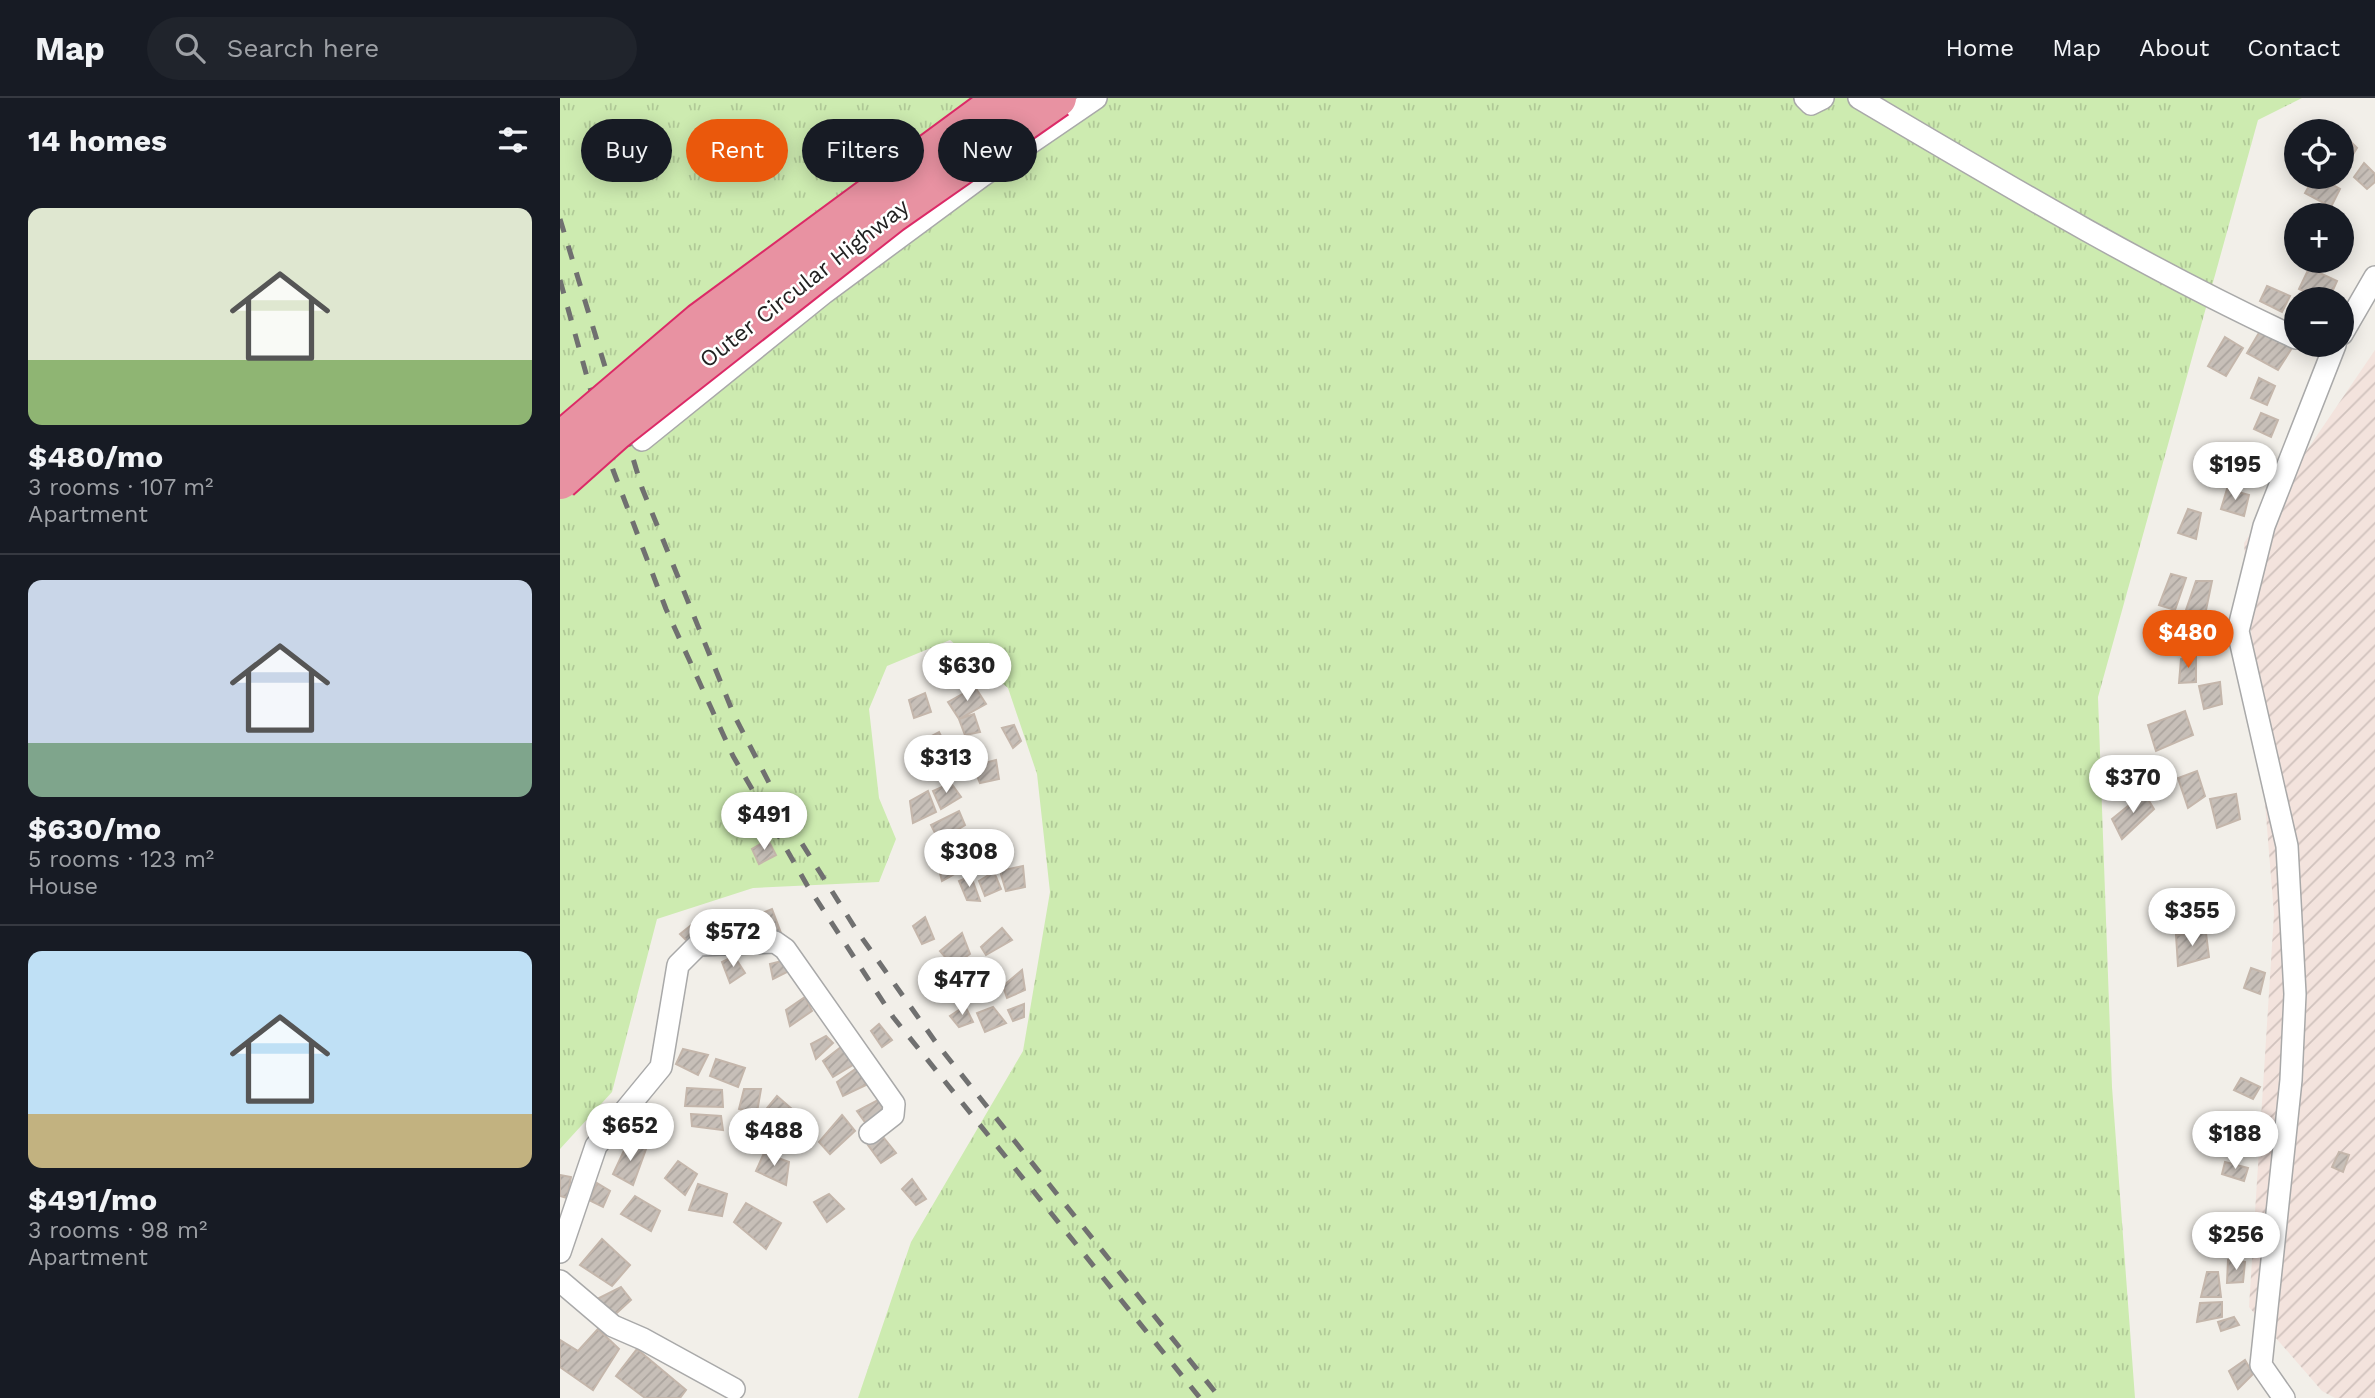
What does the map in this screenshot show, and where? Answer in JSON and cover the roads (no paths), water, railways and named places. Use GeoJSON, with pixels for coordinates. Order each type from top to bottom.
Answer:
{"type":"FeatureCollection","features":[{"type":"Feature","properties":{"kind":"highway","name":"Outer Circular Highway"},"geometry":{"type":"LineString","coordinates":[[560,442],[701,322],[1005,98]]}},
{"type":"Feature","properties":{"kind":"highway","name":"Outer Circular Highway"},"geometry":{"type":"LineString","coordinates":[[560,480],[615,431],[891,214],[1057,98]]}},
{"type":"Feature","properties":{"kind":"street"},"geometry":{"type":"LineString","coordinates":[[642,440],[824,293],[982,176],[1096,98]]}},
{"type":"Feature","properties":{"kind":"street"},"geometry":{"type":"LineString","coordinates":[[1805,98],[1811,104],[1824,98]]}},
{"type":"Feature","properties":{"kind":"street"},"geometry":{"type":"LineString","coordinates":[[1859,98],[2062,218],[2214,300],[2284,332]]}},
{"type":"Feature","properties":{"kind":"street"},"geometry":{"type":"LineString","coordinates":[[2354,313],[2375,277]]}},
{"type":"Feature","properties":{"kind":"street"},"geometry":{"type":"LineString","coordinates":[[2284,1398],[2261,1365],[2291,1068],[2295,994],[2287,846],[2238,631],[2264,526],[2323,357]]}},
{"type":"Feature","properties":{"kind":"street"},"geometry":{"type":"LineString","coordinates":[[560,1252],[596,1146],[661,1067],[678,965],[698,946],[775,942],[785,949],[894,1104],[893,1115],[870,1133]]}},
{"type":"Feature","properties":{"kind":"street"},"geometry":{"type":"LineString","coordinates":[[560,1281],[613,1326],[643,1339],[734,1389]]}},
{"type":"Feature","properties":{"kind":"railway"},"geometry":{"type":"LineString","coordinates":[[560,219],[642,488],[734,715],[794,831],[857,931],[937,1044],[1220,1398]]}},
{"type":"Feature","properties":{"kind":"railway"},"geometry":{"type":"LineString","coordinates":[[560,280],[613,470],[666,609],[733,756],[807,885],[893,1017],[1200,1398]]}}]}
